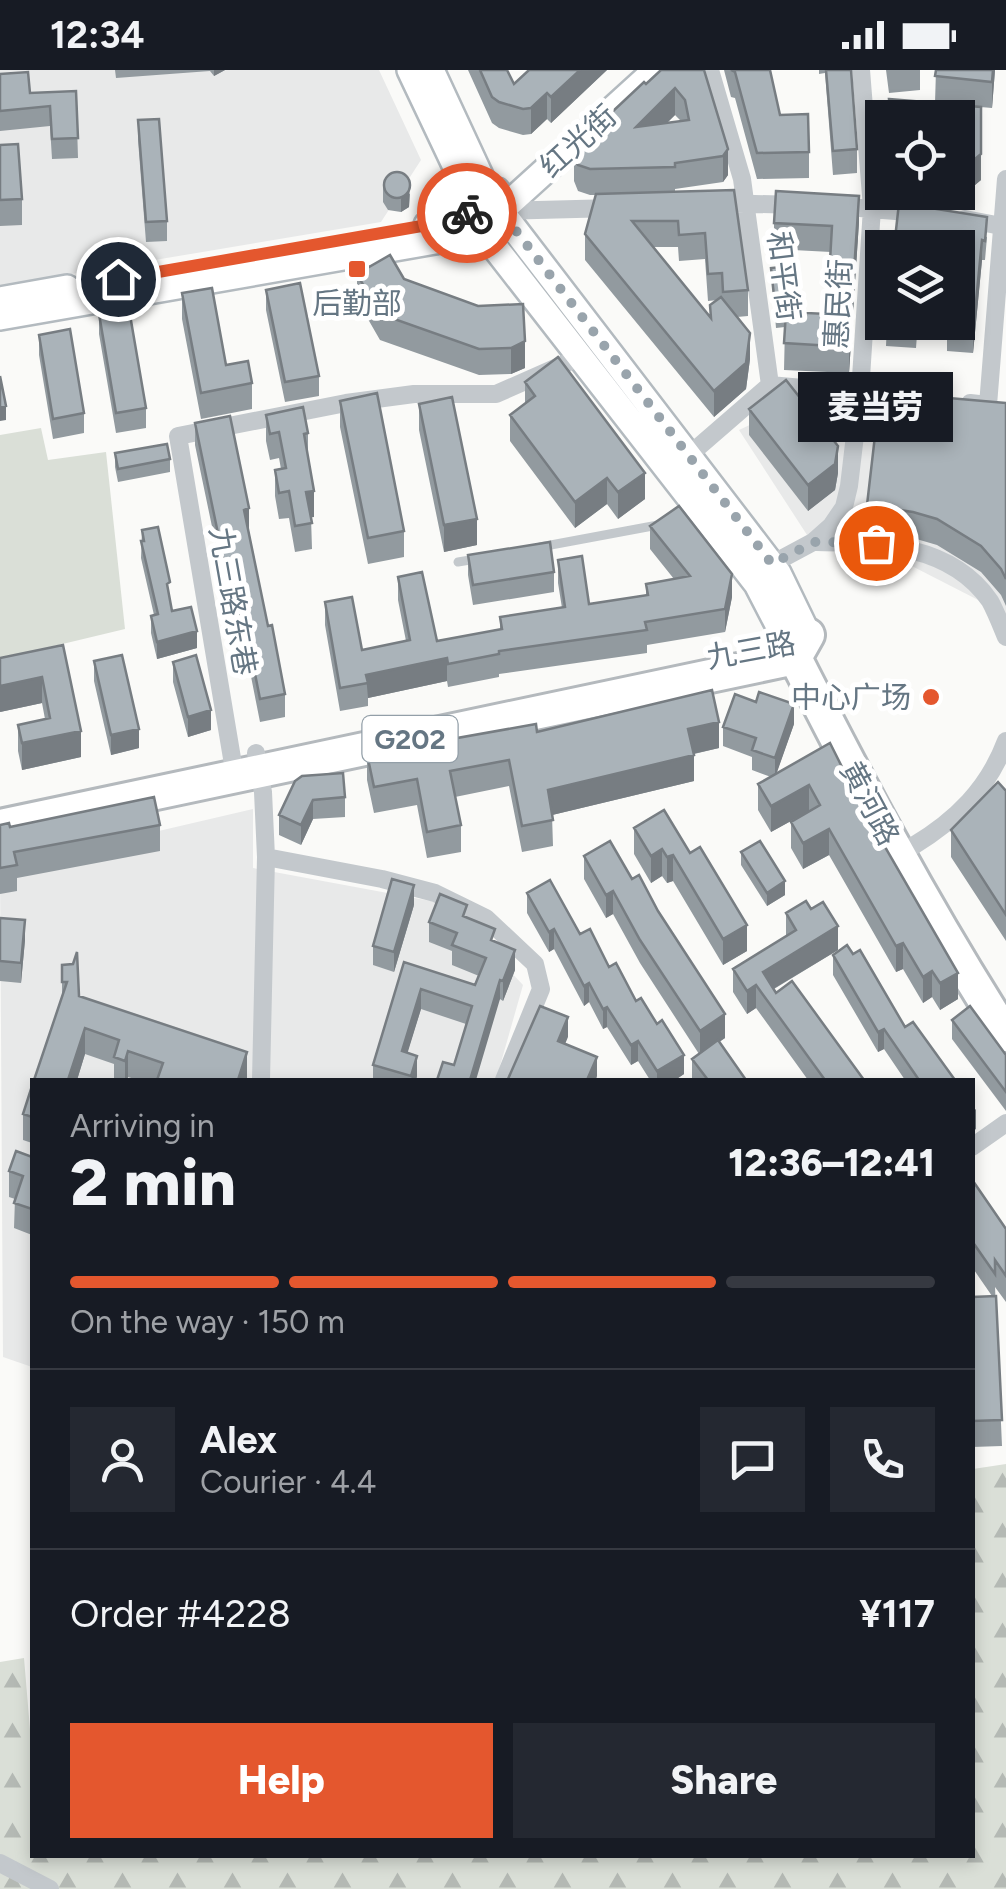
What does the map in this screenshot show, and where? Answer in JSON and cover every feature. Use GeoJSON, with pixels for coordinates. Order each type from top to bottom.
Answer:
{"type":"FeatureCollection","features":[{"type":"Feature","properties":{"kind":"highway","name":"九三路"},"geometry":{"type":"LineString","coordinates":[[0,826],[245,765],[796,644]]}},
{"type":"Feature","properties":{"kind":"highway","name":"黄河路"},"geometry":{"type":"LineString","coordinates":[[796,644],[1006,999]]}},
{"type":"Feature","properties":{"kind":"highway","name":"黄河路"},"geometry":{"type":"LineString","coordinates":[[796,644],[887,837],[951,949],[1006,1034]]}},
{"type":"Feature","properties":{"kind":"highway","name":"九三路"},"geometry":{"type":"LineString","coordinates":[[0,808],[245,765]]}},
{"type":"Feature","properties":{"kind":"main road","name":"黄河路"},"geometry":{"type":"LineString","coordinates":[[410,70],[487,212],[772,564],[796,644]]}},
{"type":"Feature","properties":{"kind":"main road","name":"黄河路"},"geometry":{"type":"LineString","coordinates":[[431,70],[487,212],[493,245],[695,519],[758,584],[796,644]]}},
{"type":"Feature","properties":{"kind":"main road","name":"红光街"},"geometry":{"type":"LineString","coordinates":[[487,212],[631,70]]}},
{"type":"Feature","properties":{"kind":"main road","name":"红光街"},"geometry":{"type":"LineString","coordinates":[[487,212],[656,70]]}},
{"type":"Feature","properties":{"kind":"main road"},"geometry":{"type":"LineString","coordinates":[[0,300],[487,212]]}},
{"type":"Feature","properties":{"kind":"main road"},"geometry":{"type":"LineString","coordinates":[[0,317],[436,240],[487,212]]}},
{"type":"Feature","properties":{"kind":"street","name":"和平街"},"geometry":{"type":"LineString","coordinates":[[710,70],[746,203],[770,385]]}},
{"type":"Feature","properties":{"kind":"street","name":"惠民街"},"geometry":{"type":"LineString","coordinates":[[861,70],[865,120]]}},
{"type":"Feature","properties":{"kind":"street"},"geometry":{"type":"LineString","coordinates":[[952,401],[988,404],[1006,179]]}},
{"type":"Feature","properties":{"kind":"street"},"geometry":{"type":"LineString","coordinates":[[699,204],[865,208]]}},
{"type":"Feature","properties":{"kind":"street"},"geometry":{"type":"LineString","coordinates":[[487,212],[626,208]]}},
{"type":"Feature","properties":{"kind":"street","name":"惠民街"},"geometry":{"type":"LineString","coordinates":[[772,564],[814,542],[844,507],[860,393],[872,210]]}},
{"type":"Feature","properties":{"kind":"street"},"geometry":{"type":"LineString","coordinates":[[890,210],[1004,227]]}},
{"type":"Feature","properties":{"kind":"street","name":"九三路东巷"},"geometry":{"type":"LineString","coordinates":[[263,1078],[266,858],[178,436],[346,402],[414,394],[496,394],[580,358]]}},
{"type":"Feature","properties":{"kind":"street"},"geometry":{"type":"LineString","coordinates":[[688,456],[770,385],[915,398]]}},
{"type":"Feature","properties":{"kind":"street"},"geometry":{"type":"LineString","coordinates":[[814,542],[876,543],[922,552],[960,570],[990,601],[1006,636]]}},
{"type":"Feature","properties":{"kind":"street"},"geometry":{"type":"LineString","coordinates":[[913,846],[942,829],[972,801],[1005,750]]}},
{"type":"Feature","properties":{"kind":"street"},"geometry":{"type":"LineString","coordinates":[[266,858],[435,893],[486,918],[535,964],[541,988],[505,1078]]}},
{"type":"Feature","properties":{"kind":"street"},"geometry":{"type":"LineString","coordinates":[[975,1145],[1006,1123]]}},
{"type":"Feature","properties":{"kind":"street"},"geometry":{"type":"LineString","coordinates":[[0,1863],[50,1889]]}},
{"type":"Feature","properties":{"kind":"lane"},"geometry":{"type":"LineString","coordinates":[[534,548],[666,524]]}},
{"type":"Feature","properties":{"kind":"lane"},"geometry":{"type":"LineString","coordinates":[[458,562],[496,555]]}},
{"type":"Feature","properties":{"kind":"shaded area"},"geometry":{"type":"Polygon","coordinates":[[[0,70],[379,70],[421,160],[381,222],[0,286],[0,70]]]}},
{"type":"Feature","properties":{"kind":"shaded area"},"geometry":{"type":"Polygon","coordinates":[[[792,405],[1006,430],[1006,633],[986,604],[861,540],[809,538],[739,430],[792,405]]]}},
{"type":"Feature","properties":{"kind":"shaded area"},"geometry":{"type":"Polygon","coordinates":[[[253,809],[253,868],[447,904],[523,985],[497,1078],[30,1078],[30,1366],[3,1357],[0,868],[253,809]]]}},
{"type":"Feature","properties":{"kind":"green space"},"geometry":{"type":"Polygon","coordinates":[[[41,428],[48,460],[106,452],[125,629],[0,659],[0,435],[41,428]]]}},
{"type":"Feature","properties":{"kind":"green space"},"geometry":{"type":"Polygon","coordinates":[[[1006,1464],[1006,1889],[0,1889],[0,1662],[24,1658],[30,1729],[30,1858],[975,1858],[975,1469],[1006,1464]]]}},
{"type":"Feature","properties":{"kind":"building"},"geometry":{"type":"Polygon","coordinates":[[[480,70],[507,70],[514,84],[529,70],[580,70],[551,97],[547,93],[531,108],[523,109],[492,97],[480,70]]]}},
{"type":"Feature","properties":{"kind":"building"},"geometry":{"type":"Polygon","coordinates":[[[661,70],[704,70],[728,149],[723,156],[675,163],[675,167],[590,169],[578,165],[574,155],[578,144],[661,70]],[[675,88],[636,127],[689,120],[685,100],[675,88]]]}},
{"type":"Feature","properties":{"kind":"building"},"geometry":{"type":"Polygon","coordinates":[[[731,70],[770,70],[780,115],[808,114],[809,152],[757,153],[735,72],[731,70]]]}},
{"type":"Feature","properties":{"kind":"building"},"geometry":{"type":"Polygon","coordinates":[[[826,70],[851,70],[857,149],[833,151],[826,70]]]}},
{"type":"Feature","properties":{"kind":"building"},"geometry":{"type":"Polygon","coordinates":[[[936,70],[993,70],[992,82],[935,76],[936,70]]]}},
{"type":"Feature","properties":{"kind":"building"},"geometry":{"type":"Polygon","coordinates":[[[28,72],[30,93],[76,91],[78,138],[52,139],[50,106],[0,111],[0,74],[28,72]]]}},
{"type":"Feature","properties":{"kind":"building"},"geometry":{"type":"Polygon","coordinates":[[[975,107],[981,107],[981,154],[975,159],[975,107]]]}},
{"type":"Feature","properties":{"kind":"building"},"geometry":{"type":"Polygon","coordinates":[[[159,119],[167,221],[146,222],[138,120],[159,119]]]}},
{"type":"Feature","properties":{"kind":"building"},"geometry":{"type":"Polygon","coordinates":[[[18,144],[22,199],[0,200],[0,145],[18,144]]]}},
{"type":"Feature","properties":{"kind":"building"},"geometry":{"type":"Polygon","coordinates":[[[397,172],[406,176],[410,185],[406,194],[397,198],[388,194],[384,185],[388,176],[397,172]]]}},
{"type":"Feature","properties":{"kind":"building"},"geometry":{"type":"Polygon","coordinates":[[[734,190],[748,290],[723,292],[722,273],[708,274],[705,233],[679,235],[678,221],[632,221],[711,318],[710,305],[721,297],[750,333],[746,363],[714,391],[585,234],[596,194],[734,190]]]}},
{"type":"Feature","properties":{"kind":"building"},"geometry":{"type":"Polygon","coordinates":[[[776,191],[859,196],[849,347],[784,343],[786,312],[827,314],[832,226],[774,223],[776,191]]]}},
{"type":"Feature","properties":{"kind":"building"},"geometry":{"type":"Polygon","coordinates":[[[898,210],[943,210],[987,217],[975,312],[975,230],[896,230],[898,210]]]}},
{"type":"Feature","properties":{"kind":"building"},"geometry":{"type":"Polygon","coordinates":[[[390,255],[404,279],[478,306],[523,304],[525,341],[511,348],[479,349],[380,314],[357,274],[390,255]]]}},
{"type":"Feature","properties":{"kind":"building"},"geometry":{"type":"Polygon","coordinates":[[[790,266],[795,312],[776,315],[771,268],[790,266]]]}},
{"type":"Feature","properties":{"kind":"building"},"geometry":{"type":"Polygon","coordinates":[[[300,283],[319,376],[285,382],[266,290],[300,283]]]}},
{"type":"Feature","properties":{"kind":"building"},"geometry":{"type":"Polygon","coordinates":[[[212,288],[226,365],[248,361],[252,383],[201,393],[182,293],[212,288]]]}},
{"type":"Feature","properties":{"kind":"building"},"geometry":{"type":"Polygon","coordinates":[[[129,309],[146,408],[116,413],[99,314],[129,309]]]}},
{"type":"Feature","properties":{"kind":"building"},"geometry":{"type":"Polygon","coordinates":[[[70,329],[84,413],[53,419],[39,335],[70,329]]]}},
{"type":"Feature","properties":{"kind":"building"},"geometry":{"type":"Polygon","coordinates":[[[558,357],[645,473],[618,492],[607,478],[575,502],[510,415],[535,396],[525,382],[558,357]]]}},
{"type":"Feature","properties":{"kind":"building"},"geometry":{"type":"Polygon","coordinates":[[[0,376],[6,406],[0,408],[0,376]]]}},
{"type":"Feature","properties":{"kind":"building"},"geometry":{"type":"Polygon","coordinates":[[[786,380],[838,446],[835,464],[808,485],[749,409],[786,380]]]}},
{"type":"Feature","properties":{"kind":"building"},"geometry":{"type":"Polygon","coordinates":[[[880,392],[1006,403],[1006,579],[981,546],[937,519],[867,505],[880,392]]]}},
{"type":"Feature","properties":{"kind":"building"},"geometry":{"type":"Polygon","coordinates":[[[377,393],[404,531],[368,538],[340,401],[377,393]]]}},
{"type":"Feature","properties":{"kind":"building"},"geometry":{"type":"Polygon","coordinates":[[[452,397],[477,519],[444,525],[419,404],[452,397]]]}},
{"type":"Feature","properties":{"kind":"building"},"geometry":{"type":"Polygon","coordinates":[[[303,407],[314,491],[306,492],[312,523],[295,526],[289,491],[279,493],[275,470],[286,468],[279,432],[270,434],[266,415],[303,407]]]}},
{"type":"Feature","properties":{"kind":"building"},"geometry":{"type":"Polygon","coordinates":[[[230,416],[249,508],[244,510],[285,694],[260,699],[243,613],[235,615],[195,423],[230,416]]]}},
{"type":"Feature","properties":{"kind":"building"},"geometry":{"type":"Polygon","coordinates":[[[167,444],[170,459],[118,469],[115,453],[167,444]]]}},
{"type":"Feature","properties":{"kind":"building"},"geometry":{"type":"Polygon","coordinates":[[[679,506],[732,574],[725,609],[645,622],[647,630],[499,651],[448,664],[447,658],[366,675],[368,683],[340,688],[325,602],[352,597],[362,650],[410,640],[398,577],[422,572],[437,641],[502,629],[500,617],[565,607],[558,560],[582,556],[589,604],[648,595],[646,584],[690,576],[650,526],[679,506]]]}},
{"type":"Feature","properties":{"kind":"building"},"geometry":{"type":"Polygon","coordinates":[[[158,527],[172,611],[191,607],[197,631],[157,642],[151,616],[158,614],[141,541],[142,530],[158,527]]]}},
{"type":"Feature","properties":{"kind":"building"},"geometry":{"type":"Polygon","coordinates":[[[550,542],[554,572],[473,585],[468,555],[550,542]]]}},
{"type":"Feature","properties":{"kind":"building"},"geometry":{"type":"Polygon","coordinates":[[[63,645],[81,731],[22,743],[18,725],[50,718],[42,677],[0,686],[0,658],[63,645]]]}},
{"type":"Feature","properties":{"kind":"building"},"geometry":{"type":"Polygon","coordinates":[[[122,655],[139,729],[111,735],[94,661],[122,655]]]}},
{"type":"Feature","properties":{"kind":"building"},"geometry":{"type":"Polygon","coordinates":[[[196,655],[211,710],[188,717],[173,662],[196,655]]]}},
{"type":"Feature","properties":{"kind":"building"},"geometry":{"type":"Polygon","coordinates":[[[712,690],[719,722],[688,729],[694,755],[548,790],[553,820],[522,826],[509,760],[450,771],[461,825],[427,832],[417,779],[374,787],[367,754],[536,724],[537,732],[712,690]]]}},
{"type":"Feature","properties":{"kind":"building"},"geometry":{"type":"Polygon","coordinates":[[[759,692],[794,704],[775,758],[752,750],[756,738],[723,727],[735,694],[756,702],[759,692]]]}},
{"type":"Feature","properties":{"kind":"building"},"geometry":{"type":"Polygon","coordinates":[[[830,743],[863,809],[958,973],[940,983],[932,971],[923,977],[903,943],[896,946],[829,829],[803,843],[791,822],[820,805],[809,785],[771,806],[758,784],[830,743]]]}},
{"type":"Feature","properties":{"kind":"building"},"geometry":{"type":"Polygon","coordinates":[[[343,773],[345,797],[313,800],[301,825],[279,815],[295,781],[302,776],[343,773]]]}},
{"type":"Feature","properties":{"kind":"building"},"geometry":{"type":"Polygon","coordinates":[[[998,782],[1006,791],[1006,915],[951,830],[998,782]]]}},
{"type":"Feature","properties":{"kind":"building"},"geometry":{"type":"Polygon","coordinates":[[[154,797],[160,825],[14,852],[17,865],[0,868],[0,825],[9,823],[10,827],[154,797]]]}},
{"type":"Feature","properties":{"kind":"building"},"geometry":{"type":"Polygon","coordinates":[[[664,810],[690,853],[700,847],[747,925],[723,939],[673,855],[667,857],[662,849],[651,856],[634,828],[664,810]]]}},
{"type":"Feature","properties":{"kind":"building"},"geometry":{"type":"Polygon","coordinates":[[[610,841],[632,879],[639,875],[725,1014],[700,1031],[613,891],[606,895],[584,856],[610,841]]]}},
{"type":"Feature","properties":{"kind":"building"},"geometry":{"type":"Polygon","coordinates":[[[760,841],[785,881],[767,893],[741,852],[760,841]]]}},
{"type":"Feature","properties":{"kind":"building"},"geometry":{"type":"Polygon","coordinates":[[[392,879],[414,885],[394,952],[373,946],[392,879]]]}},
{"type":"Feature","properties":{"kind":"building"},"geometry":{"type":"Polygon","coordinates":[[[550,880],[580,934],[590,929],[609,967],[616,963],[636,1001],[641,998],[657,1024],[662,1020],[684,1055],[657,1071],[638,1041],[631,1045],[607,1007],[603,1009],[589,983],[584,986],[554,929],[549,932],[527,893],[550,880]]]}},
{"type":"Feature","properties":{"kind":"building"},"geometry":{"type":"Polygon","coordinates":[[[440,894],[467,905],[463,916],[495,929],[491,940],[515,950],[503,981],[500,980],[471,1078],[438,1078],[443,1062],[454,1065],[472,1006],[421,989],[402,1051],[417,1056],[411,1076],[373,1065],[404,962],[475,985],[486,958],[452,945],[457,933],[429,922],[440,894]]]}},
{"type":"Feature","properties":{"kind":"building"},"geometry":{"type":"Polygon","coordinates":[[[806,901],[811,909],[823,902],[838,926],[763,972],[776,993],[792,981],[863,1078],[824,1078],[756,985],[747,991],[733,969],[796,930],[786,913],[806,901]]]}},
{"type":"Feature","properties":{"kind":"building"},"geometry":{"type":"Polygon","coordinates":[[[0,918],[25,920],[21,963],[0,961],[0,918]]]}},
{"type":"Feature","properties":{"kind":"building"},"geometry":{"type":"Polygon","coordinates":[[[847,945],[853,954],[860,950],[905,1027],[913,1022],[954,1078],[918,1078],[884,1029],[878,1032],[833,955],[847,945]]]}},
{"type":"Feature","properties":{"kind":"building"},"geometry":{"type":"Polygon","coordinates":[[[77,952],[79,996],[247,1052],[239,1078],[158,1078],[163,1063],[128,1051],[125,1061],[114,1057],[119,1040],[85,1028],[69,1078],[35,1078],[67,982],[62,982],[62,965],[73,964],[77,952]]]}},
{"type":"Feature","properties":{"kind":"building"},"geometry":{"type":"Polygon","coordinates":[[[540,1006],[568,1017],[558,1041],[597,1057],[588,1078],[508,1078],[540,1006]]]}},
{"type":"Feature","properties":{"kind":"building"},"geometry":{"type":"Polygon","coordinates":[[[970,1006],[1006,1055],[1006,1092],[952,1020],[970,1006]]]}},
{"type":"Feature","properties":{"kind":"building"},"geometry":{"type":"Polygon","coordinates":[[[718,1040],[745,1078],[706,1078],[692,1059],[718,1040]]]}},
{"type":"Feature","properties":{"kind":"building"},"geometry":{"type":"Polygon","coordinates":[[[30,1092],[30,1116],[23,1114],[30,1092]]]}},
{"type":"Feature","properties":{"kind":"building"},"geometry":{"type":"Polygon","coordinates":[[[16,1151],[30,1156],[30,1208],[14,1203],[23,1176],[9,1171],[16,1151]]]}},
{"type":"Feature","properties":{"kind":"building"},"geometry":{"type":"Polygon","coordinates":[[[975,1184],[1006,1229],[1006,1276],[995,1260],[995,1274],[975,1245],[975,1184]]]}},
{"type":"Feature","properties":{"kind":"building"},"geometry":{"type":"Polygon","coordinates":[[[996,1296],[1002,1420],[975,1421],[975,1297],[996,1296]]]}},
{"type":"Feature","properties":{"kind":"way so far"},"geometry":{"type":"LineString","coordinates":[[467,213],[490,197],[772,564],[814,542],[876,543]]}},
{"type":"Feature","properties":{"kind":"place","name":"后勤部"},"geometry":{"type":"Point","coordinates":[357,269]}},
{"type":"Feature","properties":{"kind":"place","name":"麦当劳"},"geometry":{"type":"Point","coordinates":[876,543]}},
{"type":"Feature","properties":{"kind":"place","name":"中心广场"},"geometry":{"type":"Point","coordinates":[931,697]}},
{"type":"Feature","properties":{"kind":"route"},"geometry":{"type":"LineString","coordinates":[[118,279],[433,224],[467,213]]}}]}
